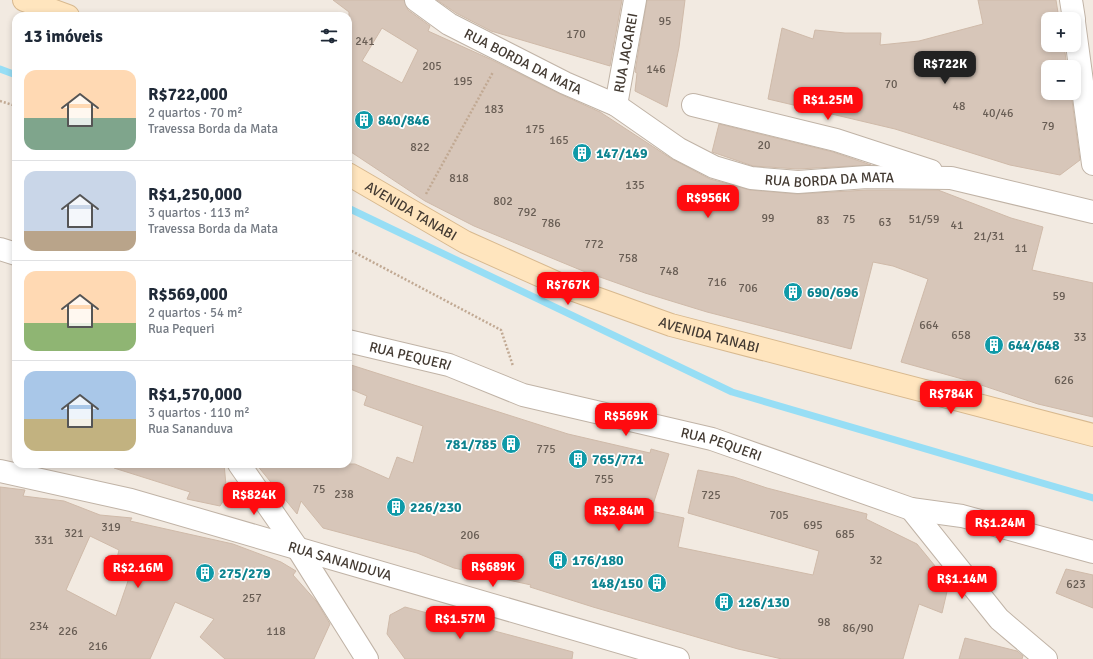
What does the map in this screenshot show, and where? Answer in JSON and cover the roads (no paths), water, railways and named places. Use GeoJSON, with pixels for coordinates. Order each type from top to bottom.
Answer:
{"type":"FeatureCollection","features":[{"type":"Feature","properties":{"kind":"street"},"geometry":{"type":"LineString","coordinates":[[24,0],[57,12]]}},
{"type":"Feature","properties":{"kind":"street","name":"RUA BORDA DA MATA"},"geometry":{"type":"LineString","coordinates":[[416,0],[449,24],[565,83],[616,105],[679,149],[714,167],[751,178],[798,182],[867,177],[951,178],[1093,212]]}},
{"type":"Feature","properties":{"kind":"street","name":"RUA JACAREI"},"geometry":{"type":"LineString","coordinates":[[616,105],[635,0]]}},
{"type":"Feature","properties":{"kind":"street"},"geometry":{"type":"LineString","coordinates":[[1071,0],[1073,12]]}},
{"type":"Feature","properties":{"kind":"street"},"geometry":{"type":"LineString","coordinates":[[1078,52],[1093,164]]}},
{"type":"Feature","properties":{"kind":"street"},"geometry":{"type":"LineString","coordinates":[[693,105],[836,140],[951,178]]}},
{"type":"Feature","properties":{"kind":"street","name":"AVENIDA TANABI"},"geometry":{"type":"LineString","coordinates":[[352,176],[465,242],[568,288],[671,325],[1093,435]]}},
{"type":"Feature","properties":{"kind":"street"},"geometry":{"type":"LineString","coordinates":[[0,249],[12,253]]}},
{"type":"Feature","properties":{"kind":"street","name":"RUA PEQUERI"},"geometry":{"type":"LineString","coordinates":[[352,342],[449,365],[523,396],[712,439],[911,509],[962,516],[1093,552]]}},
{"type":"Feature","properties":{"kind":"street"},"geometry":{"type":"LineString","coordinates":[[242,468],[298,549],[367,659]]}},
{"type":"Feature","properties":{"kind":"street","name":"RUA SANANDUVA"},"geometry":{"type":"LineString","coordinates":[[0,471],[131,500],[678,659]]}},
{"type":"Feature","properties":{"kind":"street"},"geometry":{"type":"LineString","coordinates":[[911,509],[999,619],[1046,659]]}},
{"type":"Feature","properties":{"kind":"waterway"},"geometry":{"type":"LineString","coordinates":[[0,69],[12,74]]}},
{"type":"Feature","properties":{"kind":"waterway"},"geometry":{"type":"LineString","coordinates":[[352,210],[732,392],[1093,498]]}},
{"type":"Feature","properties":{"kind":"place","name":"840/846"},"geometry":{"type":"Point","coordinates":[364,120]}},
{"type":"Feature","properties":{"kind":"place","name":"147/149"},"geometry":{"type":"Point","coordinates":[582,153]}},
{"type":"Feature","properties":{"kind":"place","name":"690/696"},"geometry":{"type":"Point","coordinates":[793,292]}},
{"type":"Feature","properties":{"kind":"place","name":"644/648"},"geometry":{"type":"Point","coordinates":[994,345]}},
{"type":"Feature","properties":{"kind":"place","name":"781/785"},"geometry":{"type":"Point","coordinates":[511,444]}},
{"type":"Feature","properties":{"kind":"place","name":"765/771"},"geometry":{"type":"Point","coordinates":[578,459]}},
{"type":"Feature","properties":{"kind":"place","name":"226/230"},"geometry":{"type":"Point","coordinates":[396,507]}},
{"type":"Feature","properties":{"kind":"place","name":"176/180"},"geometry":{"type":"Point","coordinates":[558,560]}},
{"type":"Feature","properties":{"kind":"place","name":"275/279"},"geometry":{"type":"Point","coordinates":[205,573]}},
{"type":"Feature","properties":{"kind":"place","name":"148/150"},"geometry":{"type":"Point","coordinates":[657,583]}},
{"type":"Feature","properties":{"kind":"place","name":"126/130"},"geometry":{"type":"Point","coordinates":[724,602]}}]}
